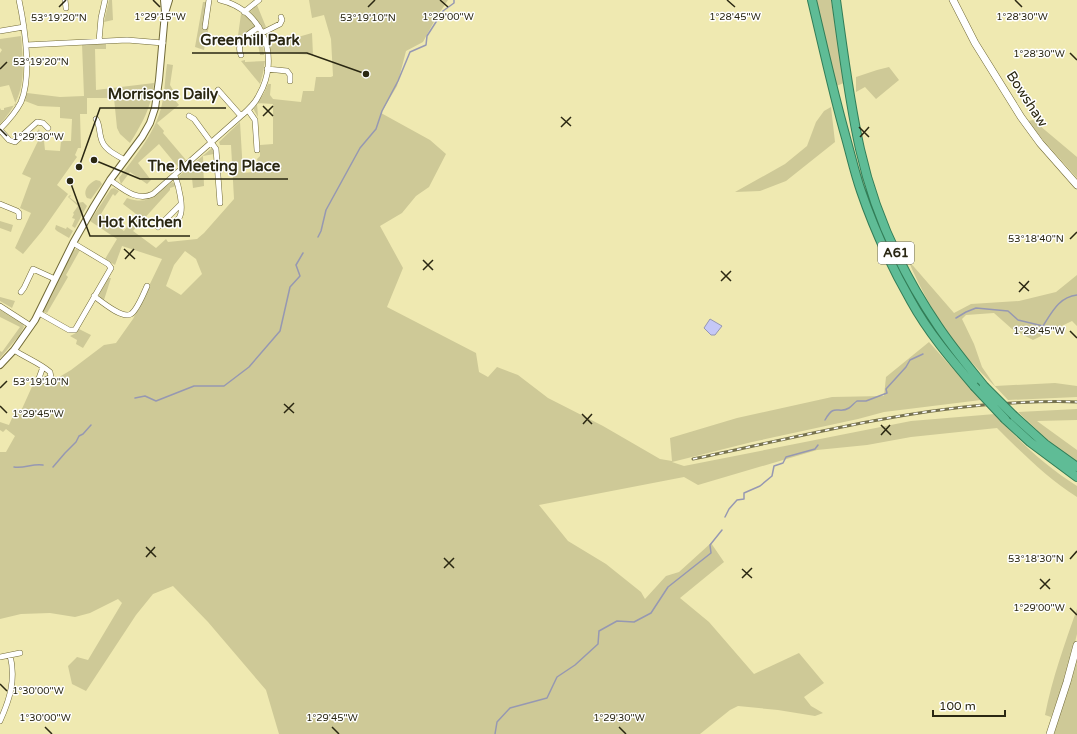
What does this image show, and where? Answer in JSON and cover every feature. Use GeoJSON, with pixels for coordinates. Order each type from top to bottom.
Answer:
{"type":"FeatureCollection","features":[{"type":"Feature","properties":{"kind":"highway","name":"A61"},"geometry":{"type":"LineString","coordinates":[[812,0],[832,87],[861,190],[876,229],[911,302],[951,360],[1005,419],[1030,442],[1077,477]]}},
{"type":"Feature","properties":{"kind":"highway","name":"A61"},"geometry":{"type":"LineString","coordinates":[[836,0],[850,100],[860,151],[876,203],[904,270],[922,302],[938,326],[959,356],[984,386],[1014,416],[1046,444],[1077,467]]}},
{"type":"Feature","properties":{"kind":"main road","name":"Bowshaw"},"geometry":{"type":"LineString","coordinates":[[953,0],[975,43],[1021,116],[1040,143],[1077,185]]}},
{"type":"Feature","properties":{"kind":"main road"},"geometry":{"type":"LineString","coordinates":[[1050,734],[1077,645]]}},
{"type":"Feature","properties":{"kind":"street"},"geometry":{"type":"LineString","coordinates":[[19,0],[26,45],[26,71],[23,94],[16,110],[0,130],[9,140],[15,142],[37,122],[43,122],[48,128]]}},
{"type":"Feature","properties":{"kind":"street"},"geometry":{"type":"LineString","coordinates":[[65,0],[66,8]]}},
{"type":"Feature","properties":{"kind":"street"},"geometry":{"type":"LineString","coordinates":[[99,41],[101,18],[105,0]]}},
{"type":"Feature","properties":{"kind":"street"},"geometry":{"type":"LineString","coordinates":[[0,365],[14,350],[39,313],[73,243],[94,206],[110,180],[145,132],[152,117],[159,80],[163,43],[165,13],[164,0]]}},
{"type":"Feature","properties":{"kind":"street"},"geometry":{"type":"LineString","coordinates":[[165,13],[169,0]]}},
{"type":"Feature","properties":{"kind":"street"},"geometry":{"type":"LineString","coordinates":[[205,28],[209,0]]}},
{"type":"Feature","properties":{"kind":"street"},"geometry":{"type":"LineString","coordinates":[[110,180],[131,195],[142,197],[153,194],[248,110],[259,96],[268,69],[268,50],[262,33],[258,26],[244,12],[231,3],[220,0]]}},
{"type":"Feature","properties":{"kind":"street"},"geometry":{"type":"LineString","coordinates":[[244,12],[259,0]]}},
{"type":"Feature","properties":{"kind":"street"},"geometry":{"type":"LineString","coordinates":[[262,33],[280,24],[282,20],[281,17]]}},
{"type":"Feature","properties":{"kind":"street"},"geometry":{"type":"LineString","coordinates":[[241,55],[240,45],[258,26]]}},
{"type":"Feature","properties":{"kind":"street"},"geometry":{"type":"LineString","coordinates":[[0,30],[24,27]]}},
{"type":"Feature","properties":{"kind":"street"},"geometry":{"type":"LineString","coordinates":[[26,45],[141,40],[163,43]]}},
{"type":"Feature","properties":{"kind":"street"},"geometry":{"type":"LineString","coordinates":[[268,69],[287,71],[290,74],[290,81]]}},
{"type":"Feature","properties":{"kind":"street"},"geometry":{"type":"LineString","coordinates":[[218,90],[241,116]]}},
{"type":"Feature","properties":{"kind":"street"},"geometry":{"type":"LineString","coordinates":[[248,110],[255,120],[257,150]]}},
{"type":"Feature","properties":{"kind":"street"},"geometry":{"type":"LineString","coordinates":[[189,116],[194,119],[215,146],[217,153],[220,203]]}},
{"type":"Feature","properties":{"kind":"street"},"geometry":{"type":"LineString","coordinates":[[0,119],[5,124]]}},
{"type":"Feature","properties":{"kind":"street"},"geometry":{"type":"LineString","coordinates":[[96,119],[98,122],[102,143],[124,160]]}},
{"type":"Feature","properties":{"kind":"street"},"geometry":{"type":"LineString","coordinates":[[174,222],[180,215],[181,204],[175,176]]}},
{"type":"Feature","properties":{"kind":"street"},"geometry":{"type":"LineString","coordinates":[[0,204],[17,211],[19,213],[19,217]]}},
{"type":"Feature","properties":{"kind":"street"},"geometry":{"type":"LineString","coordinates":[[158,227],[181,204]]}},
{"type":"Feature","properties":{"kind":"street"},"geometry":{"type":"LineString","coordinates":[[39,313],[69,330],[75,330],[111,268],[73,243]]}},
{"type":"Feature","properties":{"kind":"street"},"geometry":{"type":"LineString","coordinates":[[21,292],[34,267],[55,280]]}},
{"type":"Feature","properties":{"kind":"street"},"geometry":{"type":"LineString","coordinates":[[94,296],[119,313],[127,315],[132,313],[147,286]]}},
{"type":"Feature","properties":{"kind":"street"},"geometry":{"type":"LineString","coordinates":[[0,306],[31,326]]}},
{"type":"Feature","properties":{"kind":"street"},"geometry":{"type":"LineString","coordinates":[[14,350],[43,367]]}},
{"type":"Feature","properties":{"kind":"street"},"geometry":{"type":"LineString","coordinates":[[0,657],[20,653]]}},
{"type":"Feature","properties":{"kind":"street"},"geometry":{"type":"LineString","coordinates":[[0,721],[10,697],[13,679],[10,656]]}},
{"type":"Feature","properties":{"kind":"shaded area"},"geometry":{"type":"Polygon","coordinates":[[[109,0],[112,0],[113,20],[104,22],[109,0]]]}},
{"type":"Feature","properties":{"kind":"shaded area"},"geometry":{"type":"Polygon","coordinates":[[[309,0],[448,0],[423,42],[406,51],[397,86],[381,113],[430,140],[446,154],[429,187],[416,196],[402,213],[380,226],[403,268],[387,307],[476,353],[479,372],[488,377],[497,367],[518,375],[548,398],[603,426],[660,459],[672,461],[670,438],[737,418],[832,397],[884,396],[886,377],[929,342],[981,400],[884,412],[672,462],[684,466],[911,421],[995,414],[1033,453],[1077,486],[1077,497],[1066,490],[1025,456],[997,428],[911,437],[867,445],[817,450],[698,485],[684,477],[539,505],[568,541],[606,564],[641,592],[645,599],[666,576],[679,572],[711,543],[724,562],[680,598],[709,622],[754,674],[799,653],[824,683],[804,697],[811,706],[823,713],[815,716],[738,706],[730,710],[700,734],[279,734],[266,690],[208,622],[173,586],[153,594],[136,615],[86,691],[72,684],[68,666],[77,657],[88,660],[122,603],[118,599],[90,613],[75,617],[50,613],[21,614],[0,619],[0,452],[6,452],[15,436],[6,429],[3,432],[0,430],[0,422],[9,425],[16,409],[21,411],[35,380],[50,386],[56,382],[56,379],[71,370],[104,345],[116,343],[133,319],[162,259],[122,246],[115,265],[105,259],[117,239],[90,221],[111,189],[114,188],[119,191],[115,196],[113,194],[101,214],[124,231],[136,214],[123,204],[127,198],[141,201],[147,200],[152,198],[172,182],[174,183],[176,186],[170,188],[170,190],[133,231],[156,248],[166,239],[168,242],[197,239],[234,199],[231,145],[220,145],[219,142],[240,122],[243,173],[253,172],[258,163],[257,159],[260,156],[260,145],[273,144],[273,104],[257,103],[268,84],[271,84],[270,95],[273,99],[301,102],[303,91],[314,91],[316,77],[333,76],[331,39],[324,15],[312,18],[309,0]],[[185,251],[174,265],[166,286],[181,295],[202,274],[196,259],[185,251]]]}},
{"type":"Feature","properties":{"kind":"shaded area"},"geometry":{"type":"Polygon","coordinates":[[[816,0],[831,0],[844,83],[836,86],[816,0]]]}},
{"type":"Feature","properties":{"kind":"shaded area"},"geometry":{"type":"Polygon","coordinates":[[[203,2],[206,2],[204,24],[209,26],[204,50],[195,47],[203,2]]]}},
{"type":"Feature","properties":{"kind":"shaded area"},"geometry":{"type":"Polygon","coordinates":[[[257,5],[266,27],[260,33],[264,55],[260,55],[257,39],[237,43],[241,14],[245,16],[257,5]]]}},
{"type":"Feature","properties":{"kind":"shaded area"},"geometry":{"type":"Polygon","coordinates":[[[312,33],[313,55],[270,52],[270,45],[312,33]]]}},
{"type":"Feature","properties":{"kind":"shaded area"},"geometry":{"type":"Polygon","coordinates":[[[21,36],[23,72],[22,83],[15,103],[9,85],[0,87],[0,53],[2,50],[0,48],[0,39],[21,36]]]}},
{"type":"Feature","properties":{"kind":"shaded area"},"geometry":{"type":"Polygon","coordinates":[[[106,43],[106,49],[95,49],[96,90],[154,83],[149,107],[130,143],[120,134],[117,128],[114,98],[87,98],[87,114],[80,114],[81,148],[78,148],[75,155],[77,157],[57,185],[68,194],[42,231],[23,254],[15,248],[31,213],[20,208],[31,178],[22,174],[38,141],[32,138],[39,129],[40,132],[43,132],[45,150],[60,151],[61,141],[71,141],[72,119],[60,118],[60,107],[38,106],[25,101],[27,93],[60,97],[84,96],[82,44],[106,43]]]}},
{"type":"Feature","properties":{"kind":"shaded area"},"geometry":{"type":"Polygon","coordinates":[[[245,60],[245,62],[265,61],[260,84],[241,61],[245,60]]]}},
{"type":"Feature","properties":{"kind":"shaded area"},"geometry":{"type":"Polygon","coordinates":[[[167,64],[173,65],[170,85],[173,90],[169,93],[179,105],[157,123],[164,131],[163,133],[186,160],[178,167],[159,144],[138,163],[151,180],[147,184],[130,172],[121,184],[119,178],[145,143],[159,114],[163,99],[167,64]]]}},
{"type":"Feature","properties":{"kind":"shaded area"},"geometry":{"type":"Polygon","coordinates":[[[889,67],[899,80],[876,99],[865,87],[856,92],[856,77],[889,67]]]}},
{"type":"Feature","properties":{"kind":"shaded area"},"geometry":{"type":"Polygon","coordinates":[[[257,103],[258,117],[254,110],[257,103]]]}},
{"type":"Feature","properties":{"kind":"shaded area"},"geometry":{"type":"Polygon","coordinates":[[[14,106],[0,124],[0,108],[1,110],[4,110],[4,108],[14,106]]]}},
{"type":"Feature","properties":{"kind":"shaded area"},"geometry":{"type":"Polygon","coordinates":[[[831,107],[835,142],[786,181],[760,191],[735,192],[785,164],[807,146],[816,122],[824,111],[831,107]]]}},
{"type":"Feature","properties":{"kind":"shaded area"},"geometry":{"type":"Polygon","coordinates":[[[1033,120],[1077,157],[1077,178],[1028,121],[1033,120]]]}},
{"type":"Feature","properties":{"kind":"shaded area"},"geometry":{"type":"Polygon","coordinates":[[[212,148],[214,150],[214,154],[203,156],[204,186],[193,188],[192,178],[180,179],[180,175],[212,148]]]}},
{"type":"Feature","properties":{"kind":"shaded area"},"geometry":{"type":"Polygon","coordinates":[[[96,180],[100,181],[102,184],[91,199],[87,198],[85,193],[87,188],[96,180]]]}},
{"type":"Feature","properties":{"kind":"shaded area"},"geometry":{"type":"Polygon","coordinates":[[[70,195],[71,196],[69,197],[77,203],[83,202],[87,206],[75,228],[72,226],[75,219],[72,218],[73,213],[78,206],[68,197],[70,195]]]}},
{"type":"Feature","properties":{"kind":"shaded area"},"geometry":{"type":"Polygon","coordinates":[[[0,221],[13,225],[11,232],[0,228],[0,221]]]}},
{"type":"Feature","properties":{"kind":"shaded area"},"geometry":{"type":"Polygon","coordinates":[[[56,225],[66,229],[67,227],[73,231],[69,238],[55,229],[56,225]]]}},
{"type":"Feature","properties":{"kind":"shaded area"},"geometry":{"type":"Polygon","coordinates":[[[73,250],[80,250],[66,275],[68,277],[47,313],[44,312],[44,309],[73,250]]]}},
{"type":"Feature","properties":{"kind":"shaded area"},"geometry":{"type":"Polygon","coordinates":[[[908,260],[954,313],[971,304],[1019,301],[1056,292],[1077,275],[1077,326],[1072,321],[1033,340],[1012,329],[994,313],[966,315],[962,319],[974,344],[982,367],[995,386],[1055,383],[1077,386],[1077,397],[1008,400],[971,362],[951,338],[930,306],[908,260]]]}},
{"type":"Feature","properties":{"kind":"shaded area"},"geometry":{"type":"Polygon","coordinates":[[[108,278],[111,278],[104,300],[99,295],[108,278]]]}},
{"type":"Feature","properties":{"kind":"shaded area"},"geometry":{"type":"Polygon","coordinates":[[[0,297],[15,301],[12,308],[0,301],[0,297]]]}},
{"type":"Feature","properties":{"kind":"shaded area"},"geometry":{"type":"Polygon","coordinates":[[[0,308],[23,324],[24,327],[19,336],[0,358],[0,351],[2,352],[20,327],[0,317],[0,308]]]}},
{"type":"Feature","properties":{"kind":"shaded area"},"geometry":{"type":"Polygon","coordinates":[[[79,329],[91,335],[83,348],[76,344],[77,340],[70,336],[76,333],[79,329]]]}},
{"type":"Feature","properties":{"kind":"shaded area"},"geometry":{"type":"Polygon","coordinates":[[[1077,409],[1077,420],[1037,421],[1077,450],[1077,462],[1052,444],[1018,412],[1077,409]]]}},
{"type":"Feature","properties":{"kind":"shaded area"},"geometry":{"type":"Polygon","coordinates":[[[1077,609],[1077,634],[1065,678],[1051,717],[1045,715],[1051,688],[1077,609]]]}},
{"type":"Feature","properties":{"kind":"shaded area"},"geometry":{"type":"Polygon","coordinates":[[[1077,652],[1077,734],[1054,734],[1077,652]]]}},
{"type":"Feature","properties":{"kind":"water"},"geometry":{"type":"Polygon","coordinates":[[[710,319],[722,326],[715,335],[711,335],[704,328],[710,319]]]}},
{"type":"Feature","properties":{"kind":"waterway"},"geometry":{"type":"LineString","coordinates":[[318,237],[326,210],[360,148],[376,129],[382,111],[398,81],[410,52],[426,45],[427,36],[443,11],[454,3],[454,0]]}},
{"type":"Feature","properties":{"kind":"waterway"},"geometry":{"type":"LineString","coordinates":[[135,398],[145,396],[156,401],[194,386],[224,386],[249,367],[280,331],[290,287],[300,276],[296,265],[303,253]]}},
{"type":"Feature","properties":{"kind":"waterway"},"geometry":{"type":"LineString","coordinates":[[956,318],[976,308],[1008,311],[1018,320],[1043,326],[1061,302],[1071,296],[1077,295]]}},
{"type":"Feature","properties":{"kind":"waterway"},"geometry":{"type":"LineString","coordinates":[[825,420],[834,410],[845,410],[857,401],[866,401],[887,393],[886,389],[906,367],[910,360],[923,354]]}},
{"type":"Feature","properties":{"kind":"waterway"},"geometry":{"type":"LineString","coordinates":[[53,467],[76,442],[79,436],[83,434],[91,425]]}},
{"type":"Feature","properties":{"kind":"waterway"},"geometry":{"type":"LineString","coordinates":[[725,517],[729,509],[737,500],[744,499],[744,493],[760,486],[772,476],[774,466],[783,463],[786,457],[815,449],[818,445]]}},
{"type":"Feature","properties":{"kind":"waterway"},"geometry":{"type":"LineString","coordinates":[[14,467],[43,465]]}},
{"type":"Feature","properties":{"kind":"waterway"},"geometry":{"type":"LineString","coordinates":[[495,734],[497,722],[510,708],[547,698],[557,677],[575,665],[598,644],[599,631],[617,621],[634,622],[651,613],[668,587],[711,553],[710,545],[722,530]]}},
{"type":"Feature","properties":{"kind":"railway"},"geometry":{"type":"LineString","coordinates":[[693,459],[910,414],[983,405],[1065,401],[1077,402]]}},
{"type":"Feature","properties":{"kind":"place","name":"Greenhill Park"},"geometry":{"type":"Point","coordinates":[366,74]}},
{"type":"Feature","properties":{"kind":"place","name":"The Meeting Place"},"geometry":{"type":"Point","coordinates":[94,160]}},
{"type":"Feature","properties":{"kind":"place","name":"Morrisons Daily"},"geometry":{"type":"Point","coordinates":[79,167]}},
{"type":"Feature","properties":{"kind":"place","name":"Hot Kitchen"},"geometry":{"type":"Point","coordinates":[70,181]}}]}
